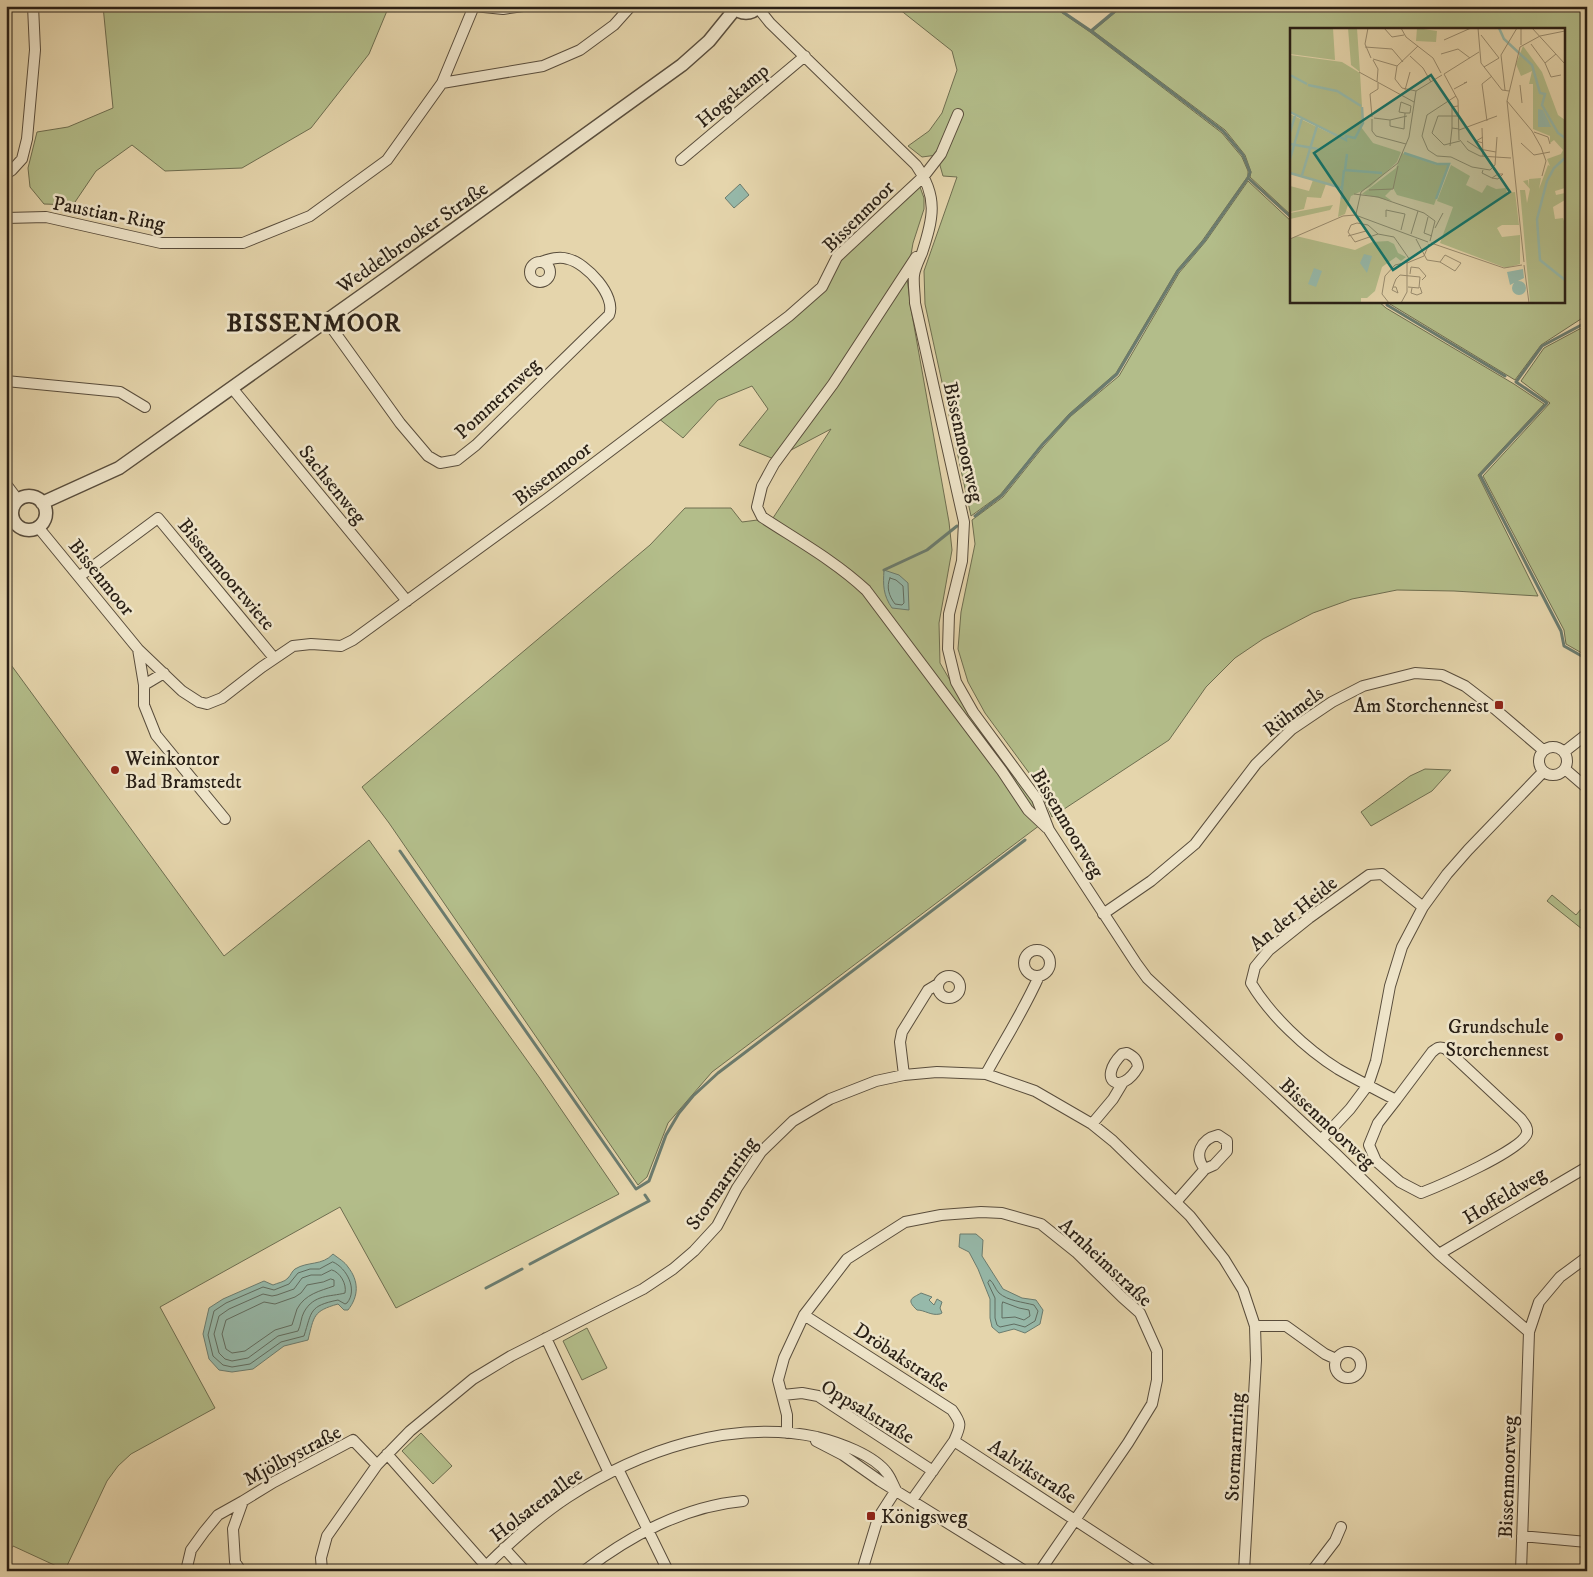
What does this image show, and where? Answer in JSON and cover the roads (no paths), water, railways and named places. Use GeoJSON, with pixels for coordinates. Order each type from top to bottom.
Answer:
{"type":"FeatureCollection","features":[{"type":"Feature","properties":{"kind":"street"},"geometry":{"type":"LineString","coordinates":[[6,174],[22,159],[27,139],[35,50],[33,6]]}},
{"type":"Feature","properties":{"kind":"street"},"geometry":{"type":"LineString","coordinates":[[474,6],[503,9],[523,6]]}},
{"type":"Feature","properties":{"kind":"street","name":"Paustian-Ring"},"geometry":{"type":"LineString","coordinates":[[6,218],[46,217],[161,243],[243,243],[310,216],[387,160],[442,83],[474,6]]}},
{"type":"Feature","properties":{"kind":"street"},"geometry":{"type":"LineString","coordinates":[[442,83],[543,66],[580,50],[614,25],[631,6]]}},
{"type":"Feature","properties":{"kind":"street","name":"Weddelbrooker Straße"},"geometry":{"type":"LineString","coordinates":[[42,503],[119,468],[682,65],[710,41],[734,8],[744,13],[754,12],[759,7]]}},
{"type":"Feature","properties":{"kind":"street","name":"Bissenmoorweg"},"geometry":{"type":"LineString","coordinates":[[759,7],[770,23],[916,165],[924,176],[931,194],[933,212],[914,275],[915,303],[964,522],[962,561],[949,614],[948,648],[956,682],[973,712],[1037,799],[1049,830],[1147,978],[1440,1254],[1529,1332],[1522,1571]]}},
{"type":"Feature","properties":{"kind":"street","name":"Hogekamp"},"geometry":{"type":"LineString","coordinates":[[681,160],[805,56]]}},
{"type":"Feature","properties":{"kind":"street","name":"Bissenmoor"},"geometry":{"type":"LineString","coordinates":[[38,528],[80,576],[138,649],[192,698],[199,702],[207,704],[222,698],[274,658],[293,646],[311,644],[340,646],[353,640],[548,498],[789,316],[822,287],[837,257],[924,176],[941,154],[958,114]]}},
{"type":"Feature","properties":{"kind":"street"},"geometry":{"type":"LineString","coordinates":[[924,246],[834,384],[774,464],[762,486],[757,507],[762,517],[828,560],[852,577],[866,590],[1002,771],[1028,810],[1049,830]]}},
{"type":"Feature","properties":{"kind":"street","name":"Pommernweg"},"geometry":{"type":"LineString","coordinates":[[326,320],[400,423],[428,456],[440,463],[457,460],[476,445],[611,310],[611,304],[606,292],[580,264],[565,258],[552,258],[541,262]]}},
{"type":"Feature","properties":{"kind":"street"},"geometry":{"type":"LineString","coordinates":[[6,380],[120,392],[145,407]]}},
{"type":"Feature","properties":{"kind":"street","name":"Sachsenweg"},"geometry":{"type":"LineString","coordinates":[[232,388],[407,601]]}},
{"type":"Feature","properties":{"kind":"street"},"geometry":{"type":"LineString","coordinates":[[6,484],[18,500]]}},
{"type":"Feature","properties":{"kind":"street"},"geometry":{"type":"LineString","coordinates":[[33,497],[42,503],[46,513],[42,524],[38,528],[23,530],[10,526],[12,513],[18,500],[33,497]]}},
{"type":"Feature","properties":{"kind":"street","name":"Bissenmoortwiete"},"geometry":{"type":"LineString","coordinates":[[80,576],[158,518],[274,658]]}},
{"type":"Feature","properties":{"kind":"street","name":"Bissenmoor"},"geometry":{"type":"LineString","coordinates":[[138,649],[144,686],[144,705],[156,735],[224,819]]}},
{"type":"Feature","properties":{"kind":"street"},"geometry":{"type":"LineString","coordinates":[[144,686],[164,673]]}},
{"type":"Feature","properties":{"kind":"street","name":"Rühmels"},"geometry":{"type":"LineString","coordinates":[[1103,914],[1152,880],[1195,844],[1256,764],[1292,729],[1332,702],[1363,686],[1415,673],[1442,675],[1464,686],[1543,750]]}},
{"type":"Feature","properties":{"kind":"street"},"geometry":{"type":"LineString","coordinates":[[1564,752],[1587,734]]}},
{"type":"Feature","properties":{"kind":"street"},"geometry":{"type":"LineString","coordinates":[[1554,746],[1564,752],[1567,760],[1564,770],[1557,775],[1543,772],[1538,764],[1543,750],[1554,746]]}},
{"type":"Feature","properties":{"kind":"street"},"geometry":{"type":"LineString","coordinates":[[1564,770],[1587,788]]}},
{"type":"Feature","properties":{"kind":"street"},"geometry":{"type":"LineString","coordinates":[[1321,1140],[1350,1109],[1368,1086],[1376,1061],[1390,986],[1402,947],[1423,907],[1447,874],[1468,850],[1543,772]]}},
{"type":"Feature","properties":{"kind":"street","name":"An der Heide"},"geometry":{"type":"LineString","coordinates":[[1396,1100],[1338,1069],[1318,1055],[1261,999],[1251,983],[1255,967],[1269,950],[1309,918],[1369,875],[1382,874],[1423,907]]}},
{"type":"Feature","properties":{"kind":"street"},"geometry":{"type":"LineString","coordinates":[[986,1074],[1007,1034],[1027,1002],[1039,976]]}},
{"type":"Feature","properties":{"kind":"street"},"geometry":{"type":"LineString","coordinates":[[904,1075],[900,1042],[902,1032],[928,990],[938,984]]}},
{"type":"Feature","properties":{"kind":"street"},"geometry":{"type":"LineString","coordinates":[[1441,1047],[1446,1049],[1521,1119],[1526,1126],[1526,1133],[1524,1139],[1503,1154],[1458,1178],[1421,1194],[1400,1182],[1376,1161],[1369,1145],[1378,1123],[1396,1100],[1432,1052],[1441,1047]]}},
{"type":"Feature","properties":{"kind":"street","name":"Stormarnring"},"geometry":{"type":"LineString","coordinates":[[322,1571],[321,1558],[327,1536],[377,1465],[421,1421],[473,1379],[511,1356],[643,1290],[673,1270],[717,1226],[737,1188],[760,1152],[794,1121],[830,1099],[876,1081],[904,1075],[937,1072],[986,1074],[1035,1091],[1092,1124],[1113,1141],[1190,1216],[1224,1259],[1242,1290],[1255,1326],[1256,1360],[1244,1571]]}},
{"type":"Feature","properties":{"kind":"street"},"geometry":{"type":"LineString","coordinates":[[1092,1124],[1113,1099],[1122,1084]]}},
{"type":"Feature","properties":{"kind":"street","name":"Hoffeldweg"},"geometry":{"type":"LineString","coordinates":[[1440,1254],[1587,1167]]}},
{"type":"Feature","properties":{"kind":"street"},"geometry":{"type":"LineString","coordinates":[[1176,1202],[1205,1169]]}},
{"type":"Feature","properties":{"kind":"street","name":"Arnheimstraße"},"geometry":{"type":"LineString","coordinates":[[787,1433],[787,1415],[778,1380],[784,1358],[804,1315],[847,1259],[905,1222],[941,1214],[1002,1213],[1040,1224],[1076,1252],[1140,1313],[1157,1351],[1157,1380],[1152,1404],[1128,1443],[1040,1571]]}},
{"type":"Feature","properties":{"kind":"street"},"geometry":{"type":"LineString","coordinates":[[1529,1332],[1539,1302],[1560,1276],[1587,1258]]}},
{"type":"Feature","properties":{"kind":"street","name":"Dröbakstraße"},"geometry":{"type":"LineString","coordinates":[[804,1315],[952,1410],[960,1421],[960,1427],[954,1441]]}},
{"type":"Feature","properties":{"kind":"street"},"geometry":{"type":"LineString","coordinates":[[1255,1326],[1286,1326],[1325,1354],[1336,1359]]}},
{"type":"Feature","properties":{"kind":"street","name":"Holsatenallee"},"geometry":{"type":"LineString","coordinates":[[546,1338],[614,1471]]}},
{"type":"Feature","properties":{"kind":"street","name":"Oppsalstraße"},"geometry":{"type":"LineString","coordinates":[[782,1395],[802,1393],[818,1396],[933,1471]]}},
{"type":"Feature","properties":{"kind":"street","name":"Holsatenallee"},"geometry":{"type":"LineString","coordinates":[[388,1454],[484,1568],[522,1532],[567,1498],[614,1471],[660,1452],[711,1437],[759,1432],[803,1434],[843,1455],[1025,1571]]}},
{"type":"Feature","properties":{"kind":"street","name":"Mjölbystraße"},"geometry":{"type":"LineString","coordinates":[[186,1571],[191,1550],[218,1515],[274,1482],[353,1440],[377,1465]]}},
{"type":"Feature","properties":{"kind":"street"},"geometry":{"type":"LineString","coordinates":[[912,1500],[954,1441]]}},
{"type":"Feature","properties":{"kind":"street","name":"Aalvikstraße"},"geometry":{"type":"LineString","coordinates":[[954,1441],[1153,1571]]}},
{"type":"Feature","properties":{"kind":"street"},"geometry":{"type":"LineString","coordinates":[[614,1471],[648,1530],[668,1571]]}},
{"type":"Feature","properties":{"kind":"street"},"geometry":{"type":"LineString","coordinates":[[862,1571],[878,1518],[896,1490]]}},
{"type":"Feature","properties":{"kind":"street","name":"Mjölbystraße"},"geometry":{"type":"LineString","coordinates":[[241,1571],[235,1562],[233,1529],[243,1501]]}},
{"type":"Feature","properties":{"kind":"street"},"geometry":{"type":"LineString","coordinates":[[584,1571],[599,1559],[648,1530],[686,1514],[743,1501]]}},
{"type":"Feature","properties":{"kind":"street"},"geometry":{"type":"LineString","coordinates":[[1312,1571],[1335,1541],[1341,1527]]}},
{"type":"Feature","properties":{"kind":"street"},"geometry":{"type":"LineString","coordinates":[[1522,1536],[1587,1542]]}},
{"type":"Feature","properties":{"kind":"street"},"geometry":{"type":"LineString","coordinates":[[504,1548],[524,1571]]}},
{"type":"Feature","properties":{"kind":"water"},"geometry":{"type":"Polygon","coordinates":[[[740,184],[749,195],[734,208],[725,198],[740,184]]]}},
{"type":"Feature","properties":{"kind":"water"},"geometry":{"type":"Polygon","coordinates":[[[884,570],[899,575],[908,583],[909,610],[892,608],[884,590],[884,570]]]}},
{"type":"Feature","properties":{"kind":"water"},"geometry":{"type":"Polygon","coordinates":[[[960,1234],[976,1234],[983,1240],[982,1256],[1003,1289],[1022,1298],[1036,1300],[1043,1310],[1040,1324],[1025,1333],[1014,1329],[999,1333],[992,1327],[990,1299],[969,1252],[959,1247],[960,1234]]]}},
{"type":"Feature","properties":{"kind":"water"},"geometry":{"type":"Polygon","coordinates":[[[333,1254],[347,1265],[356,1283],[356,1294],[348,1310],[344,1310],[338,1304],[319,1312],[314,1320],[308,1340],[284,1346],[253,1369],[232,1372],[219,1370],[209,1359],[203,1334],[209,1308],[223,1299],[264,1281],[273,1285],[283,1281],[295,1269],[320,1262],[333,1254]]]}},
{"type":"Feature","properties":{"kind":"water"},"geometry":{"type":"Polygon","coordinates":[[[921,1293],[932,1297],[929,1300],[934,1305],[937,1299],[942,1302],[940,1308],[942,1313],[934,1314],[917,1310],[911,1303],[911,1299],[921,1293]]]}},
{"type":"Feature","properties":{"kind":"waterway"},"geometry":{"type":"LineString","coordinates":[[1054,6],[1091,31],[1121,6]]}},
{"type":"Feature","properties":{"kind":"waterway"},"geometry":{"type":"LineString","coordinates":[[1091,31],[1223,131],[1243,155],[1250,172],[1248,178]]}},
{"type":"Feature","properties":{"kind":"waterway"},"geometry":{"type":"LineString","coordinates":[[975,516],[1002,495],[1042,445],[1070,415],[1117,374],[1178,271],[1204,241],[1248,178],[1290,216]]}},
{"type":"Feature","properties":{"kind":"waterway"},"geometry":{"type":"LineString","coordinates":[[1387,305],[1505,376]]}},
{"type":"Feature","properties":{"kind":"waterway"},"geometry":{"type":"LineString","coordinates":[[1587,322],[1542,346],[1516,382],[1547,403],[1480,475],[1561,631],[1564,646],[1587,659]]}},
{"type":"Feature","properties":{"kind":"waterway"},"geometry":{"type":"LineString","coordinates":[[884,570],[927,550],[957,526]]}},
{"type":"Feature","properties":{"kind":"waterway"},"geometry":{"type":"LineString","coordinates":[[400,851],[636,1189],[649,1181],[666,1135],[679,1113],[693,1096],[718,1073],[1025,840]]}},
{"type":"Feature","properties":{"kind":"waterway"},"geometry":{"type":"LineString","coordinates":[[530,1264],[649,1201],[645,1195]]}},
{"type":"Feature","properties":{"kind":"waterway"},"geometry":{"type":"LineString","coordinates":[[486,1288],[522,1269]]}},
{"type":"Feature","properties":{"kind":"place","name":"Am Storchennest"},"geometry":{"type":"Point","coordinates":[1499,705]}},
{"type":"Feature","properties":{"kind":"place","name":"Weinkontor Bad Bramstedt"},"geometry":{"type":"Point","coordinates":[115,770]}},
{"type":"Feature","properties":{"kind":"place","name":"Grundschule Storchennest"},"geometry":{"type":"Point","coordinates":[1559,1037]}},
{"type":"Feature","properties":{"kind":"place","name":"Königsweg"},"geometry":{"type":"Point","coordinates":[871,1516]}},
{"type":"Feature","properties":{"kind":"district","name":"BISSENMOOR"},"geometry":{"type":"Point","coordinates":[314,322]}}]}
